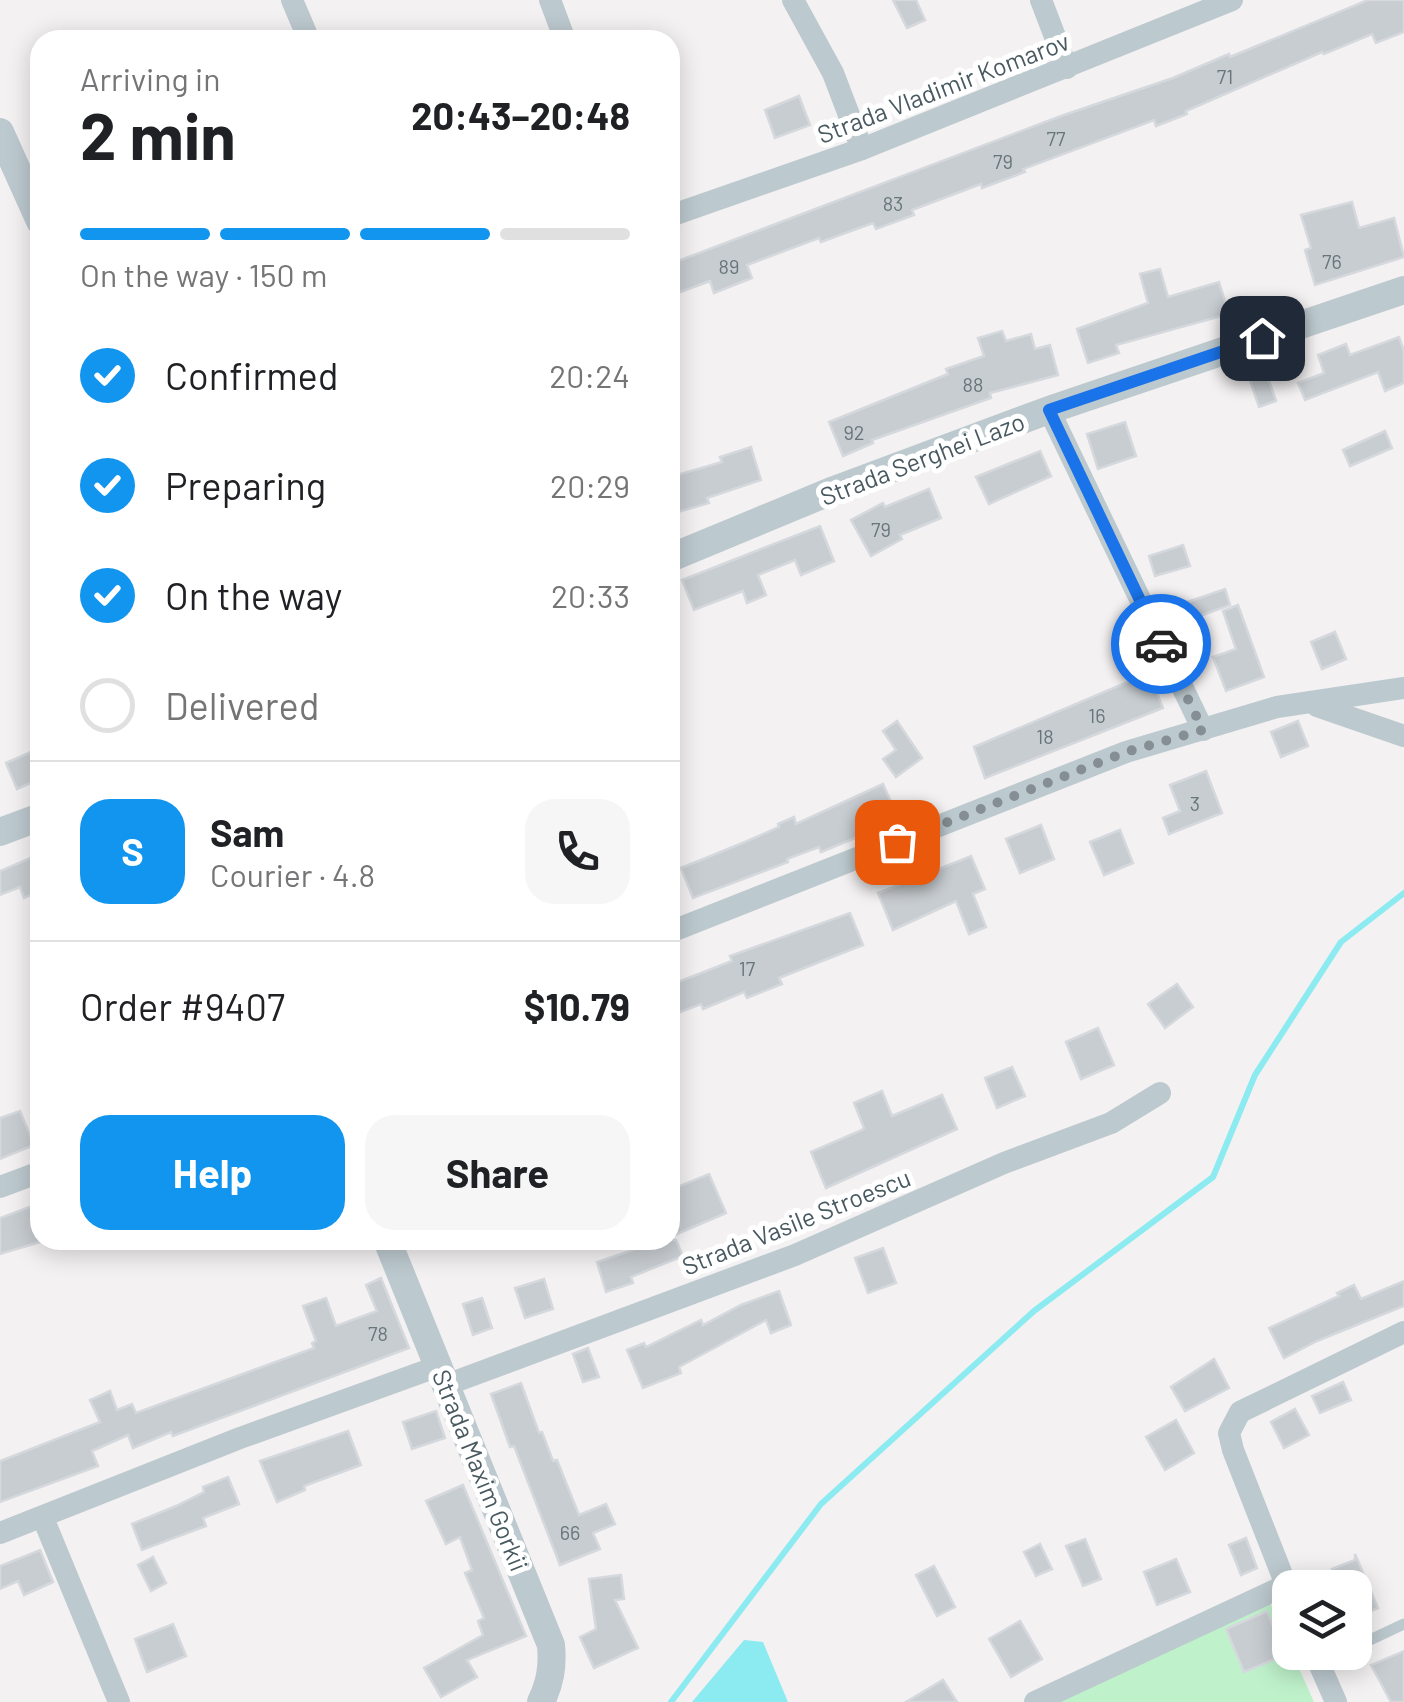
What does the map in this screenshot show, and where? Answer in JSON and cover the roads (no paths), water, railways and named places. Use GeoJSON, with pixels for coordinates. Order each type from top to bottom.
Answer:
{"type":"FeatureCollection","features":[{"type":"Feature","properties":{"kind":"street"},"geometry":{"type":"LineString","coordinates":[[292,0],[305,30]]}},
{"type":"Feature","properties":{"kind":"street"},"geometry":{"type":"LineString","coordinates":[[550,0],[561,30]]}},
{"type":"Feature","properties":{"kind":"street"},"geometry":{"type":"LineString","coordinates":[[794,0],[834,73],[862,149]]}},
{"type":"Feature","properties":{"kind":"street"},"geometry":{"type":"LineString","coordinates":[[1042,0],[1067,68]]}},
{"type":"Feature","properties":{"kind":"street","name":"Strada Vladimir Komarov"},"geometry":{"type":"LineString","coordinates":[[680,213],[862,149],[1232,0]]}},
{"type":"Feature","properties":{"kind":"street"},"geometry":{"type":"LineString","coordinates":[[0,132],[30,200]]}},
{"type":"Feature","properties":{"kind":"street","name":"Strada Serghei Lazo"},"geometry":{"type":"LineString","coordinates":[[680,554],[834,490],[1049,410],[1404,290]]}},
{"type":"Feature","properties":{"kind":"street"},"geometry":{"type":"LineString","coordinates":[[1049,410],[1203,730]]}},
{"type":"Feature","properties":{"kind":"street"},"geometry":{"type":"LineString","coordinates":[[680,928],[1108,758],[1277,706],[1404,688]]}},
{"type":"Feature","properties":{"kind":"street"},"geometry":{"type":"LineString","coordinates":[[1310,703],[1404,736]]}},
{"type":"Feature","properties":{"kind":"street"},"geometry":{"type":"LineString","coordinates":[[0,832],[30,821]]}},
{"type":"Feature","properties":{"kind":"street","name":"Strada Vasile Stroescu"},"geometry":{"type":"LineString","coordinates":[[0,1533],[240,1438],[442,1376],[794,1255],[1004,1163],[1112,1123],[1160,1092]]}},
{"type":"Feature","properties":{"kind":"street"},"geometry":{"type":"LineString","coordinates":[[0,1187],[30,1176]]}},
{"type":"Feature","properties":{"kind":"street","name":"Strada Maxim Gorkii"},"geometry":{"type":"LineString","coordinates":[[392,1250],[551,1645],[553,1664],[540,1702]]}},
{"type":"Feature","properties":{"kind":"street"},"geometry":{"type":"LineString","coordinates":[[1280,1570],[1230,1440],[1234,1418],[1404,1332]]}},
{"type":"Feature","properties":{"kind":"street"},"geometry":{"type":"LineString","coordinates":[[44,1518],[119,1702]]}},
{"type":"Feature","properties":{"kind":"street"},"geometry":{"type":"LineString","coordinates":[[1035,1702],[1272,1597]]}},
{"type":"Feature","properties":{"kind":"street"},"geometry":{"type":"LineString","coordinates":[[1321,1670],[1336,1702]]}},
{"type":"Feature","properties":{"kind":"lane"},"geometry":{"type":"LineString","coordinates":[[1372,1638],[1404,1624]]}},
{"type":"Feature","properties":{"kind":"water"},"geometry":{"type":"Polygon","coordinates":[[[744,1640],[763,1642],[788,1702],[692,1702],[744,1640]]]}},
{"type":"Feature","properties":{"kind":"waterway"},"geometry":{"type":"LineString","coordinates":[[671,1702],[821,1504],[1034,1311],[1213,1177],[1255,1075],[1341,942],[1404,893]]}}]}
